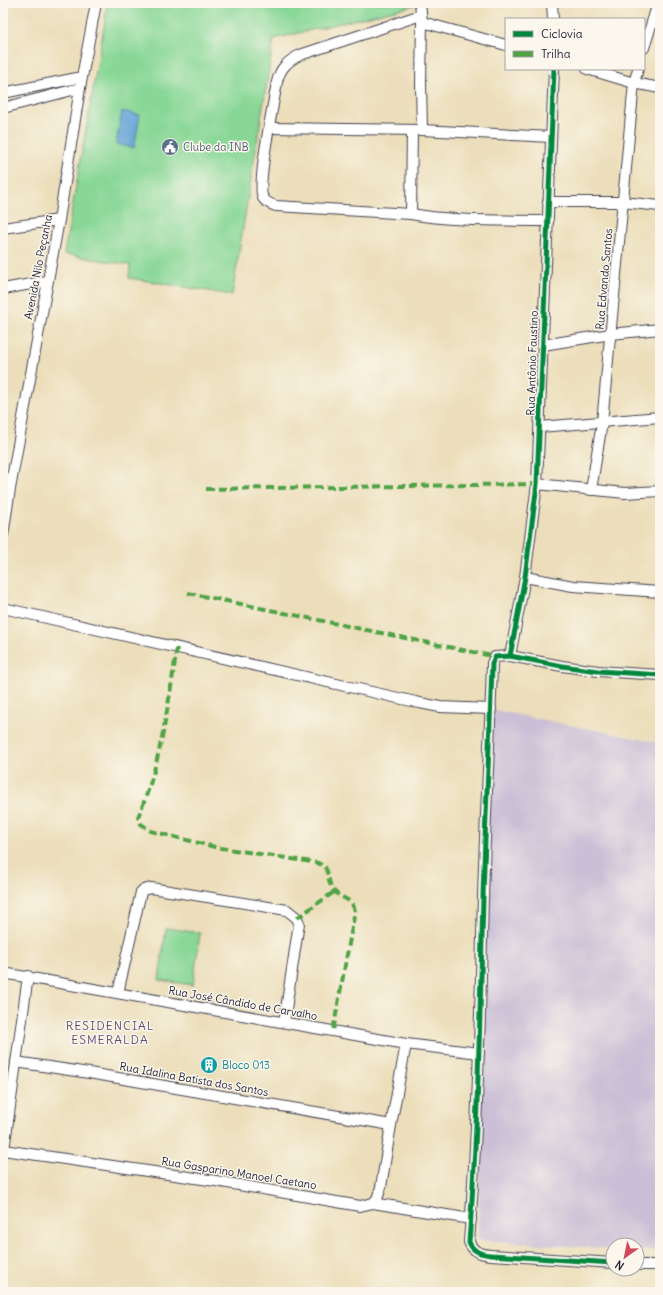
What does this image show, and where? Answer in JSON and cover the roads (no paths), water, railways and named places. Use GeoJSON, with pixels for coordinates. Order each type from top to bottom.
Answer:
{"type":"FeatureCollection","features":[{"type":"Feature","properties":{"kind":"street","name":"Avenida Nilo Peçanha"},"geometry":{"type":"LineString","coordinates":[[3,535],[6,489],[48,281],[80,88],[96,3]]}},
{"type":"Feature","properties":{"kind":"street"},"geometry":{"type":"LineString","coordinates":[[411,214],[421,84],[420,3]]}},
{"type":"Feature","properties":{"kind":"street"},"geometry":{"type":"LineString","coordinates":[[552,3],[553,18]]}},
{"type":"Feature","properties":{"kind":"street"},"geometry":{"type":"LineString","coordinates":[[645,45],[658,3]]}},
{"type":"Feature","properties":{"kind":"street"},"geometry":{"type":"LineString","coordinates":[[505,45],[421,19],[300,55],[289,60],[278,75],[261,190],[265,202],[276,206],[411,214],[458,219],[548,222]]}},
{"type":"Feature","properties":{"kind":"street","name":"Rua Antônio Faustino"},"geometry":{"type":"LineString","coordinates":[[510,656],[525,577],[537,484],[554,70]]}},
{"type":"Feature","properties":{"kind":"street"},"geometry":{"type":"LineString","coordinates":[[590,70],[634,83],[660,88]]}},
{"type":"Feature","properties":{"kind":"street","name":"Rua Edvando Santos"},"geometry":{"type":"LineString","coordinates":[[591,490],[602,423],[634,83],[638,70]]}},
{"type":"Feature","properties":{"kind":"street"},"geometry":{"type":"LineString","coordinates":[[3,93],[82,77]]}},
{"type":"Feature","properties":{"kind":"street"},"geometry":{"type":"LineString","coordinates":[[3,108],[80,88]]}},
{"type":"Feature","properties":{"kind":"street"},"geometry":{"type":"LineString","coordinates":[[270,128],[417,130],[551,137]]}},
{"type":"Feature","properties":{"kind":"street"},"geometry":{"type":"LineString","coordinates":[[548,202],[623,202],[660,206]]}},
{"type":"Feature","properties":{"kind":"street"},"geometry":{"type":"LineString","coordinates":[[3,228],[59,220]]}},
{"type":"Feature","properties":{"kind":"street"},"geometry":{"type":"LineString","coordinates":[[3,289],[48,281]]}},
{"type":"Feature","properties":{"kind":"street"},"geometry":{"type":"LineString","coordinates":[[543,345],[611,334],[660,329]]}},
{"type":"Feature","properties":{"kind":"street"},"geometry":{"type":"LineString","coordinates":[[540,427],[660,417]]}},
{"type":"Feature","properties":{"kind":"street"},"geometry":{"type":"LineString","coordinates":[[537,484],[625,493],[660,491]]}},
{"type":"Feature","properties":{"kind":"street"},"geometry":{"type":"LineString","coordinates":[[525,577],[573,586],[660,592]]}},
{"type":"Feature","properties":{"kind":"street"},"geometry":{"type":"LineString","coordinates":[[3,608],[420,703],[440,707],[491,709]]}},
{"type":"Feature","properties":{"kind":"street"},"geometry":{"type":"LineString","coordinates":[[605,1262],[480,1254],[471,1246],[469,1242],[479,1053],[485,834],[492,662],[494,658],[497,657],[510,656],[591,670],[660,675]]}},
{"type":"Feature","properties":{"kind":"street"},"geometry":{"type":"LineString","coordinates":[[118,993],[141,892],[143,890],[151,888],[287,910],[297,918],[299,923],[284,1022]]}},
{"type":"Feature","properties":{"kind":"street","name":"Rua José Cândido de Carvalho"},"geometry":{"type":"LineString","coordinates":[[3,972],[406,1044],[479,1053]]}},
{"type":"Feature","properties":{"kind":"street"},"geometry":{"type":"LineString","coordinates":[[3,1150],[28,976]]}},
{"type":"Feature","properties":{"kind":"street"},"geometry":{"type":"LineString","coordinates":[[373,1203],[377,1200],[381,1187],[406,1044]]}},
{"type":"Feature","properties":{"kind":"street","name":"Rua Idalina Batista dos Santos"},"geometry":{"type":"LineString","coordinates":[[16,1062],[97,1074],[391,1125]]}},
{"type":"Feature","properties":{"kind":"street","name":"Rua Gasparino Manoel Caetano"},"geometry":{"type":"LineString","coordinates":[[3,1150],[209,1180],[360,1206],[373,1203],[471,1219]]}},
{"type":"Feature","properties":{"kind":"street"},"geometry":{"type":"LineString","coordinates":[[645,1265],[660,1265]]}},
{"type":"Feature","properties":{"kind":"water"},"geometry":{"type":"Polygon","coordinates":[[[122,111],[140,115],[134,148],[116,144],[122,111]]]}},
{"type":"Feature","properties":{"kind":"place","name":"Clube da INB"},"geometry":{"type":"Point","coordinates":[170,147]}},
{"type":"Feature","properties":{"kind":"place","name":"Bloco 013"},"geometry":{"type":"Point","coordinates":[209,1065]}},
{"type":"Feature","properties":{"kind":"district","name":"RESIDENCIAL ESMERALDA"},"geometry":{"type":"Point","coordinates":[110,1032]}}]}
